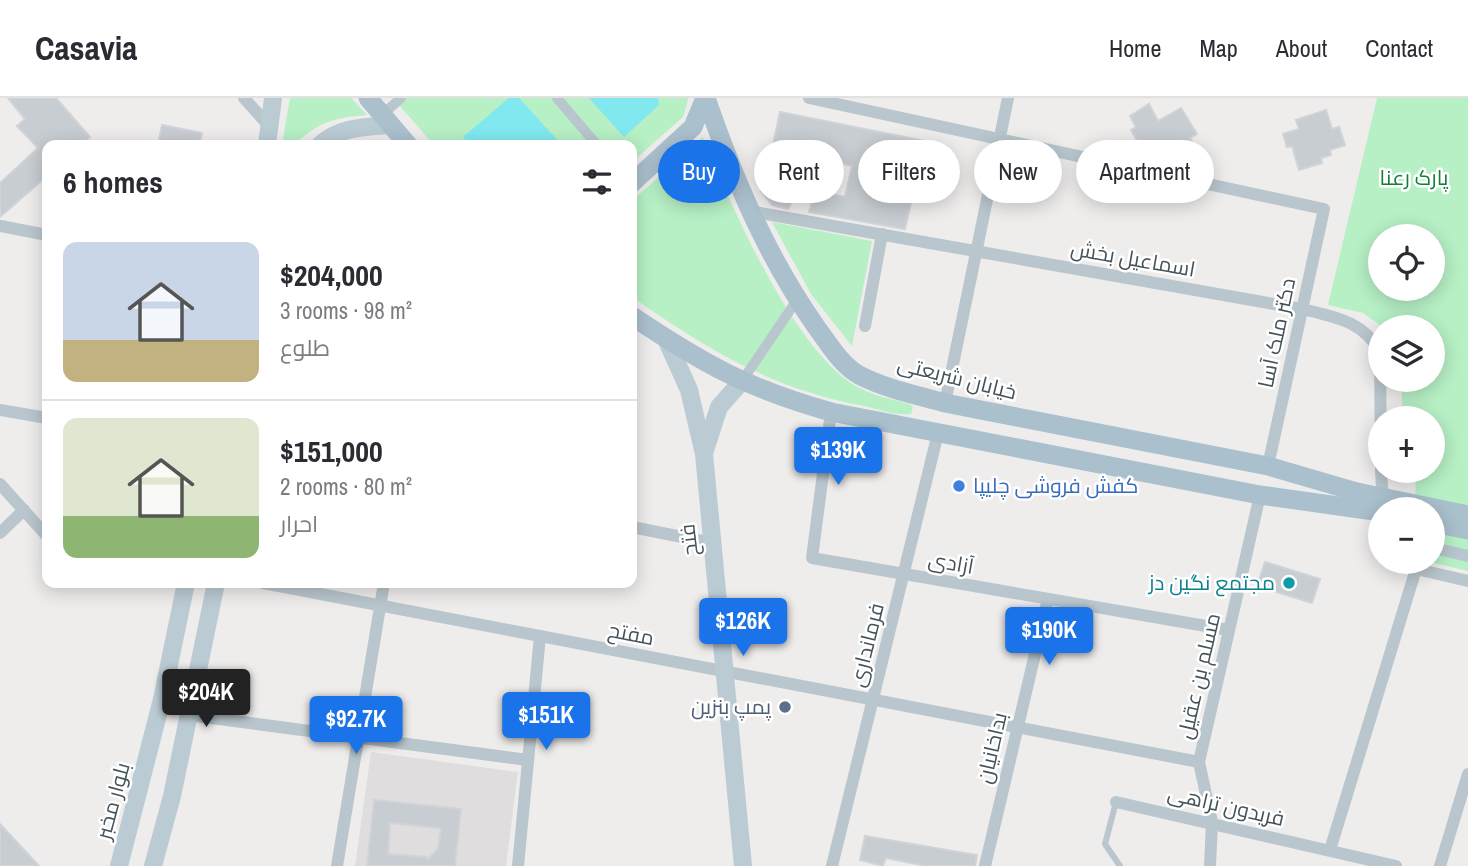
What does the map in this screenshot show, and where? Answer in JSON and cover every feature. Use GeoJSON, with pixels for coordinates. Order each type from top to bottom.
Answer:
{"type":"FeatureCollection","features":[{"type":"Feature","properties":{"kind":"main road"},"geometry":{"type":"LineString","coordinates":[[268,140],[273,98]]}},
{"type":"Feature","properties":{"kind":"main road"},"geometry":{"type":"LineString","coordinates":[[368,98],[404,140]]}},
{"type":"Feature","properties":{"kind":"main road"},"geometry":{"type":"LineString","coordinates":[[637,178],[693,127],[706,98]]}},
{"type":"Feature","properties":{"kind":"main road","name":"خیابان شریعتی"},"geometry":{"type":"LineString","coordinates":[[706,98],[749,211],[797,300],[843,362],[858,374],[898,390],[945,402],[1268,466],[1356,500]]}},
{"type":"Feature","properties":{"kind":"main road"},"geometry":{"type":"LineString","coordinates":[[326,140],[354,128],[386,120]]}},
{"type":"Feature","properties":{"kind":"main road"},"geometry":{"type":"LineString","coordinates":[[637,320],[667,341],[741,382],[776,397],[831,412],[1260,495],[1356,500],[1468,515]]}},
{"type":"Feature","properties":{"kind":"main road","name":"فتح"},"geometry":{"type":"LineString","coordinates":[[667,341],[689,390],[704,454],[743,866]]}},
{"type":"Feature","properties":{"kind":"main road"},"geometry":{"type":"LineString","coordinates":[[704,454],[719,407],[741,382]]}},
{"type":"Feature","properties":{"kind":"main road"},"geometry":{"type":"LineString","coordinates":[[939,433],[945,402]]}},
{"type":"Feature","properties":{"kind":"main road"},"geometry":{"type":"LineString","coordinates":[[1356,500],[1368,505]]}},
{"type":"Feature","properties":{"kind":"main road"},"geometry":{"type":"LineString","coordinates":[[1445,525],[1468,530]]}},
{"type":"Feature","properties":{"kind":"main road","name":"بلوار مخبر"},"geometry":{"type":"LineString","coordinates":[[119,866],[159,711],[185,588]]}},
{"type":"Feature","properties":{"kind":"main road"},"geometry":{"type":"LineString","coordinates":[[153,866],[189,715],[215,588]]}},
{"type":"Feature","properties":{"kind":"street"},"geometry":{"type":"LineString","coordinates":[[244,98],[270,127]]}},
{"type":"Feature","properties":{"kind":"street"},"geometry":{"type":"LineString","coordinates":[[386,120],[401,98]]}},
{"type":"Feature","properties":{"kind":"street"},"geometry":{"type":"LineString","coordinates":[[556,98],[593,140]]}},
{"type":"Feature","properties":{"kind":"street"},"geometry":{"type":"LineString","coordinates":[[809,98],[1000,137]]}},
{"type":"Feature","properties":{"kind":"street"},"geometry":{"type":"LineString","coordinates":[[945,402],[1008,98]]}},
{"type":"Feature","properties":{"kind":"street","name":"دکتر ملک آسا"},"geometry":{"type":"LineString","coordinates":[[1000,137],[1324,209],[1268,466]]}},
{"type":"Feature","properties":{"kind":"street","name":"اسماعیل بخش"},"geometry":{"type":"LineString","coordinates":[[749,211],[1302,309],[1357,325],[1371,336],[1380,352],[1380,406]]}},
{"type":"Feature","properties":{"kind":"street"},"geometry":{"type":"LineString","coordinates":[[0,226],[42,234]]}},
{"type":"Feature","properties":{"kind":"street"},"geometry":{"type":"LineString","coordinates":[[865,326],[882,234]]}},
{"type":"Feature","properties":{"kind":"street"},"geometry":{"type":"LineString","coordinates":[[741,382],[797,300]]}},
{"type":"Feature","properties":{"kind":"street"},"geometry":{"type":"LineString","coordinates":[[0,410],[42,417]]}},
{"type":"Feature","properties":{"kind":"street","name":"آزادی"},"geometry":{"type":"LineString","coordinates":[[831,412],[812,558],[1229,631]]}},
{"type":"Feature","properties":{"kind":"street","name":"فرمانداری"},"geometry":{"type":"LineString","coordinates":[[832,866],[939,433]]}},
{"type":"Feature","properties":{"kind":"street"},"geometry":{"type":"LineString","coordinates":[[0,484],[42,530]]}},
{"type":"Feature","properties":{"kind":"street","name":"مسلم بن عقیل"},"geometry":{"type":"LineString","coordinates":[[1210,866],[1212,821],[1199,762],[1260,495]]}},
{"type":"Feature","properties":{"kind":"street"},"geometry":{"type":"LineString","coordinates":[[0,533],[24,510]]}},
{"type":"Feature","properties":{"kind":"street"},"geometry":{"type":"LineString","coordinates":[[637,528],[712,543]]}},
{"type":"Feature","properties":{"kind":"street"},"geometry":{"type":"LineString","coordinates":[[1445,551],[1468,556]]}},
{"type":"Feature","properties":{"kind":"street"},"geometry":{"type":"LineString","coordinates":[[1330,850],[1416,569],[1468,581]]}},
{"type":"Feature","properties":{"kind":"street","name":"مفتح"},"geometry":{"type":"LineString","coordinates":[[290,588],[1199,762]]}},
{"type":"Feature","properties":{"kind":"street"},"geometry":{"type":"LineString","coordinates":[[337,866],[383,588]]}},
{"type":"Feature","properties":{"kind":"street","name":"بداخانیان"},"geometry":{"type":"LineString","coordinates":[[985,866],[1048,599]]}},
{"type":"Feature","properties":{"kind":"street"},"geometry":{"type":"LineString","coordinates":[[518,866],[540,636]]}},
{"type":"Feature","properties":{"kind":"street"},"geometry":{"type":"LineString","coordinates":[[189,715],[359,740],[528,760]]}},
{"type":"Feature","properties":{"kind":"street"},"geometry":{"type":"LineString","coordinates":[[1440,866],[1468,774]]}},
{"type":"Feature","properties":{"kind":"street","name":"فریدون تراهی"},"geometry":{"type":"LineString","coordinates":[[1116,802],[1212,821],[1330,850],[1342,860],[1396,866]]}},
{"type":"Feature","properties":{"kind":"lane","name":"فریدون تراهی"},"geometry":{"type":"LineString","coordinates":[[1116,802],[1105,844],[1120,866]]}},
{"type":"Feature","properties":{"kind":"shaded area"},"geometry":{"type":"Polygon","coordinates":[[[371,752],[518,772],[506,866],[355,866],[371,752]]]}},
{"type":"Feature","properties":{"kind":"green space"},"geometry":{"type":"Polygon","coordinates":[[[290,98],[351,98],[367,115],[327,123],[299,140],[283,140],[290,98]]]}},
{"type":"Feature","properties":{"kind":"green space"},"geometry":{"type":"Polygon","coordinates":[[[393,98],[688,98],[683,117],[637,158],[637,140],[430,140],[393,98]]]}},
{"type":"Feature","properties":{"kind":"green space","name":"پارک رعنا"},"geometry":{"type":"Polygon","coordinates":[[[1377,98],[1468,98],[1468,571],[1445,566],[1445,497],[1415,497],[1416,483],[1445,483],[1445,406],[1402,406],[1402,392],[1445,392],[1445,315],[1368,316],[1328,305],[1377,98]]]}},
{"type":"Feature","properties":{"kind":"green space"},"geometry":{"type":"Polygon","coordinates":[[[658,178],[658,203],[731,203],[766,272],[808,340],[831,366],[854,385],[909,404],[913,407],[911,414],[893,413],[830,398],[769,378],[714,350],[637,300],[637,196],[658,178]]]}},
{"type":"Feature","properties":{"kind":"green space"},"geometry":{"type":"Polygon","coordinates":[[[772,222],[872,241],[852,346],[811,294],[772,222]]]}},
{"type":"Feature","properties":{"kind":"water"},"geometry":{"type":"Polygon","coordinates":[[[509,98],[519,98],[557,140],[466,140],[463,137],[509,98]]]}},
{"type":"Feature","properties":{"kind":"water"},"geometry":{"type":"Polygon","coordinates":[[[589,98],[658,98],[659,105],[624,137],[589,98]]]}},
{"type":"Feature","properties":{"kind":"building"},"geometry":{"type":"Polygon","coordinates":[[[8,98],[56,98],[90,137],[87,140],[42,140],[42,180],[0,217],[0,183],[38,148],[17,126],[25,119],[8,98]]]}},
{"type":"Feature","properties":{"kind":"building"},"geometry":{"type":"Polygon","coordinates":[[[1149,104],[1158,121],[1181,108],[1197,134],[1190,138],[1191,140],[1137,140],[1131,130],[1136,127],[1130,116],[1149,104]]]}},
{"type":"Feature","properties":{"kind":"building"},"geometry":{"type":"Polygon","coordinates":[[[1326,110],[1332,129],[1339,127],[1345,145],[1330,150],[1331,155],[1321,158],[1322,163],[1299,170],[1292,146],[1287,147],[1283,134],[1299,129],[1296,120],[1326,110]]]}},
{"type":"Feature","properties":{"kind":"building"},"geometry":{"type":"Polygon","coordinates":[[[780,112],[920,140],[858,140],[858,203],[911,203],[905,229],[809,212],[812,203],[844,203],[852,166],[844,164],[844,140],[774,140],[780,112]]]}},
{"type":"Feature","properties":{"kind":"building"},"geometry":{"type":"Polygon","coordinates":[[[162,125],[202,133],[200,140],[159,140],[162,125]]]}},
{"type":"Feature","properties":{"kind":"building"},"geometry":{"type":"Polygon","coordinates":[[[770,203],[791,203],[788,209],[770,203]]]}},
{"type":"Feature","properties":{"kind":"building","name":"مجتمع نگین دز"},"geometry":{"type":"Polygon","coordinates":[[[1265,562],[1320,579],[1312,603],[1257,586],[1265,562]]]}},
{"type":"Feature","properties":{"kind":"building"},"geometry":{"type":"Polygon","coordinates":[[[374,800],[461,809],[455,866],[367,866],[374,800]],[[390,823],[388,854],[427,857],[427,860],[438,849],[441,828],[390,823]]]}},
{"type":"Feature","properties":{"kind":"building"},"geometry":{"type":"Polygon","coordinates":[[[0,824],[39,866],[0,866],[0,824]]]}},
{"type":"Feature","properties":{"kind":"building"},"geometry":{"type":"Polygon","coordinates":[[[865,836],[977,855],[975,866],[926,866],[886,858],[883,866],[860,860],[865,836]]]}},
{"type":"Feature","properties":{"kind":"place","name":"کفش فروشی چلیپا"},"geometry":{"type":"Point","coordinates":[959,486]}},
{"type":"Feature","properties":{"kind":"place","name":"مجتمع نگین دز"},"geometry":{"type":"Point","coordinates":[1289,583]}},
{"type":"Feature","properties":{"kind":"place","name":"پمپ بنزین"},"geometry":{"type":"Point","coordinates":[785,707]}}]}
